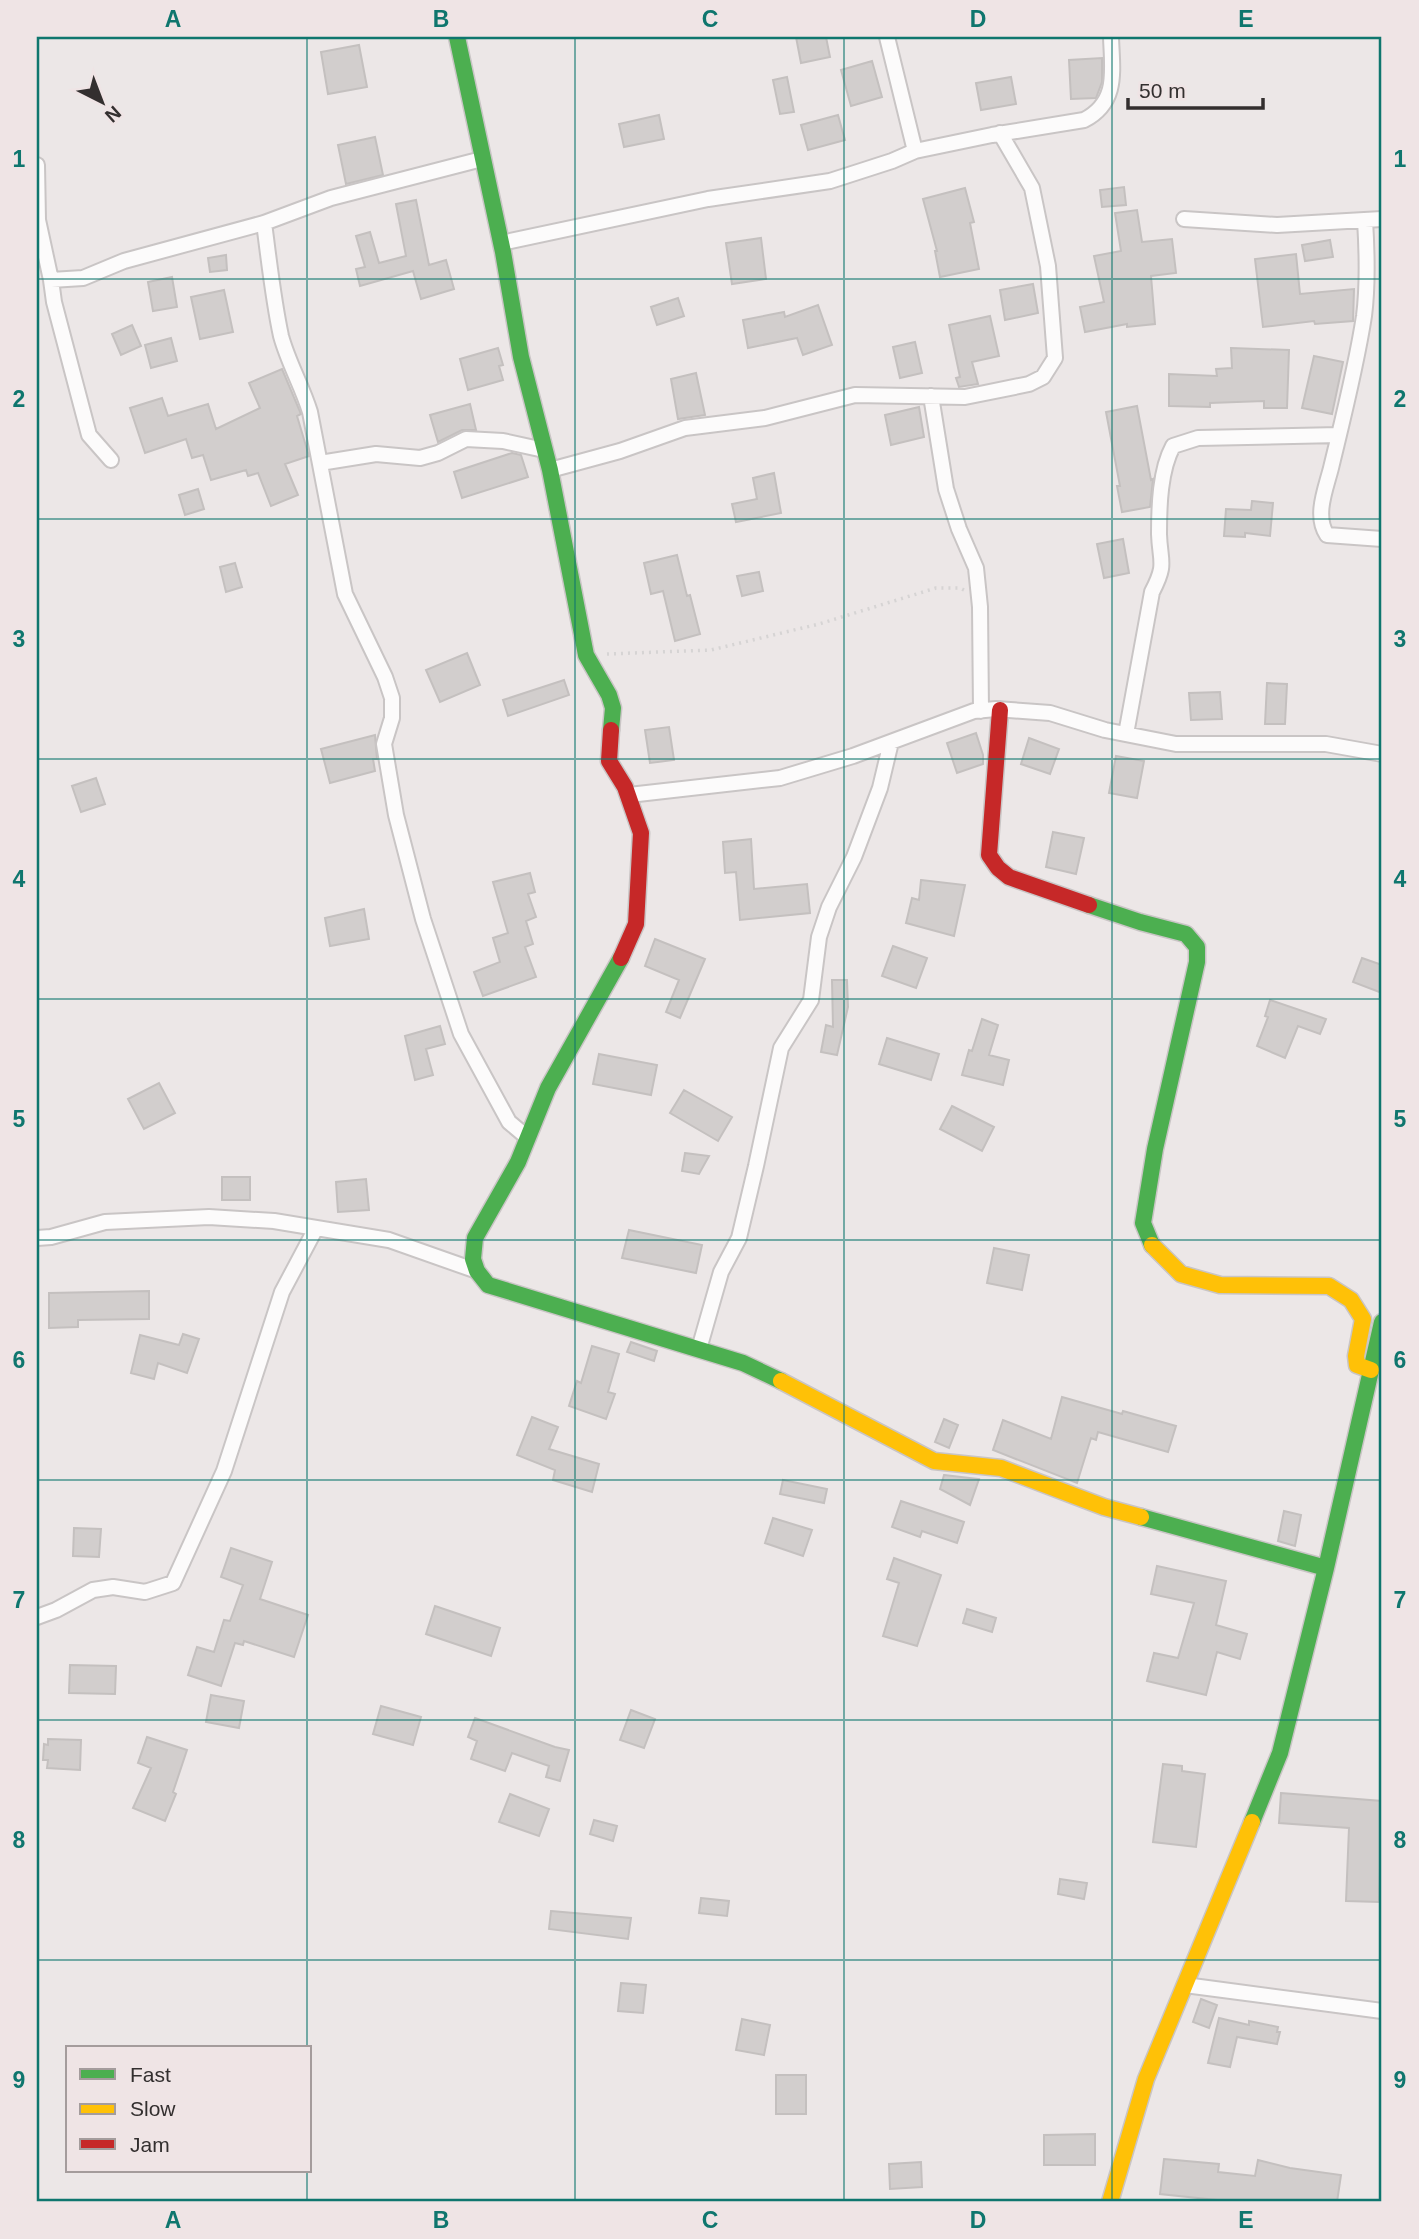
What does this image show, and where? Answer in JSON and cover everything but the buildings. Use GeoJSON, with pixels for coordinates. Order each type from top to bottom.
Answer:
{"type":"FeatureCollection","features":[{"type":"Feature","properties":{"kind":"street"},"geometry":{"type":"LineString","coordinates":[[457,37],[501,243],[521,357],[550,470],[586,654],[609,695],[612,708],[609,761],[629,795],[641,833],[636,924],[620,961],[548,1088],[518,1163],[475,1238],[472,1259],[477,1271],[488,1285],[743,1363],[831,1405],[934,1461],[1001,1468],[1104,1507],[1326,1568]]}},
{"type":"Feature","properties":{"kind":"street"},"geometry":{"type":"LineString","coordinates":[[887,37],[915,151]]}},
{"type":"Feature","properties":{"kind":"street"},"geometry":{"type":"LineString","coordinates":[[501,243],[708,199],[830,181],[915,151],[1000,133],[1084,120],[1095,115],[1105,104],[1112,87],[1111,37]]}},
{"type":"Feature","properties":{"kind":"street"},"geometry":{"type":"LineString","coordinates":[[550,470],[620,451],[685,428],[765,418],[855,395],[965,397],[1029,384],[1043,377],[1055,358],[1048,266],[1032,188],[1000,133]]}},
{"type":"Feature","properties":{"kind":"street"},"geometry":{"type":"LineString","coordinates":[[51,280],[83,278],[124,261],[264,223],[331,198],[482,159]]}},
{"type":"Feature","properties":{"kind":"street"},"geometry":{"type":"LineString","coordinates":[[37,165],[38,220],[54,302],[89,435],[111,460]]}},
{"type":"Feature","properties":{"kind":"street"},"geometry":{"type":"LineString","coordinates":[[1184,219],[1277,225],[1382,219]]}},
{"type":"Feature","properties":{"kind":"street"},"geometry":{"type":"LineString","coordinates":[[1365,220],[1367,262],[1364,315],[1339,435],[1321,505],[1321,527],[1327,535],[1382,539]]}},
{"type":"Feature","properties":{"kind":"street"},"geometry":{"type":"LineString","coordinates":[[264,223],[281,335],[290,362],[303,387],[345,594],[385,677],[392,698],[392,718],[384,744],[396,815],[423,919],[461,1034],[509,1122],[528,1138]]}},
{"type":"Feature","properties":{"kind":"street"},"geometry":{"type":"LineString","coordinates":[[930,396],[946,489],[958,529],[976,568],[981,710]]}},
{"type":"Feature","properties":{"kind":"street"},"geometry":{"type":"LineString","coordinates":[[1126,734],[1152,592],[1163,562],[1159,523],[1165,464],[1173,446],[1198,438],[1339,435]]}},
{"type":"Feature","properties":{"kind":"street"},"geometry":{"type":"LineString","coordinates":[[320,463],[376,454],[419,458],[438,453],[466,439],[503,441],[544,450]]}},
{"type":"Feature","properties":{"kind":"street"},"geometry":{"type":"LineString","coordinates":[[629,795],[780,778],[981,710],[1050,713],[1126,734],[1177,744],[1326,744],[1382,754]]}},
{"type":"Feature","properties":{"kind":"street"},"geometry":{"type":"LineString","coordinates":[[1000,710],[989,855],[994,865],[1001,873],[1019,881],[1128,918],[1186,934],[1197,947],[1197,962],[1155,1149],[1143,1223],[1154,1249],[1181,1274],[1220,1285],[1329,1286],[1351,1300],[1359,1310],[1363,1319],[1356,1356],[1357,1365],[1371,1370]]}},
{"type":"Feature","properties":{"kind":"street"},"geometry":{"type":"LineString","coordinates":[[699,1349],[720,1272],[739,1238],[781,1048],[811,1000],[819,937],[829,907],[853,857],[880,788],[891,742]]}},
{"type":"Feature","properties":{"kind":"street"},"geometry":{"type":"LineString","coordinates":[[37,1238],[105,1223],[209,1217],[274,1221],[389,1240],[477,1271]]}},
{"type":"Feature","properties":{"kind":"street"},"geometry":{"type":"LineString","coordinates":[[37,1617],[93,1590],[113,1587],[145,1592],[173,1583],[224,1471],[282,1292],[316,1228]]}},
{"type":"Feature","properties":{"kind":"street"},"geometry":{"type":"LineString","coordinates":[[1110,2202],[1146,2079],[1280,1753],[1326,1568],[1382,1322]]}},
{"type":"Feature","properties":{"kind":"street"},"geometry":{"type":"LineString","coordinates":[[1185,1985],[1382,2011]]}},
{"type":"Feature","properties":{"kind":"path"},"geometry":{"type":"LineString","coordinates":[[586,654],[711,650],[819,624],[936,588],[960,588],[979,598]]}},
{"type":"Feature","properties":{"kind":"traffic: fast"},"geometry":{"type":"LineString","coordinates":[[457,37],[503,252],[521,357],[550,470],[586,655],[609,695],[613,708],[611,730]]}},
{"type":"Feature","properties":{"kind":"traffic: fast"},"geometry":{"type":"LineString","coordinates":[[1089,905],[1186,934],[1197,947],[1197,962],[1155,1149],[1143,1223],[1152,1245]]}},
{"type":"Feature","properties":{"kind":"traffic: fast"},"geometry":{"type":"LineString","coordinates":[[621,958],[548,1088],[518,1162],[475,1238],[473,1259],[477,1271],[488,1285],[743,1363],[781,1381]]}},
{"type":"Feature","properties":{"kind":"traffic: fast"},"geometry":{"type":"LineString","coordinates":[[1252,1822],[1280,1753],[1326,1568],[1382,1322]]}},
{"type":"Feature","properties":{"kind":"traffic: fast"},"geometry":{"type":"LineString","coordinates":[[1141,1517],[1326,1568]]}},
{"type":"Feature","properties":{"kind":"traffic: slow"},"geometry":{"type":"LineString","coordinates":[[1152,1245],[1181,1274],[1220,1285],[1329,1286],[1351,1300],[1363,1319],[1356,1356],[1357,1365],[1371,1370]]}},
{"type":"Feature","properties":{"kind":"traffic: slow"},"geometry":{"type":"LineString","coordinates":[[781,1381],[934,1461],[1001,1468],[1104,1507],[1141,1517]]}},
{"type":"Feature","properties":{"kind":"traffic: slow"},"geometry":{"type":"LineString","coordinates":[[1110,2202],[1146,2079],[1252,1822]]}},
{"type":"Feature","properties":{"kind":"traffic: jam"},"geometry":{"type":"LineString","coordinates":[[1000,710],[989,855],[1009,877],[1089,905]]}},
{"type":"Feature","properties":{"kind":"traffic: jam"},"geometry":{"type":"LineString","coordinates":[[611,730],[609,761],[625,787],[641,833],[636,924],[621,958]]}}]}
